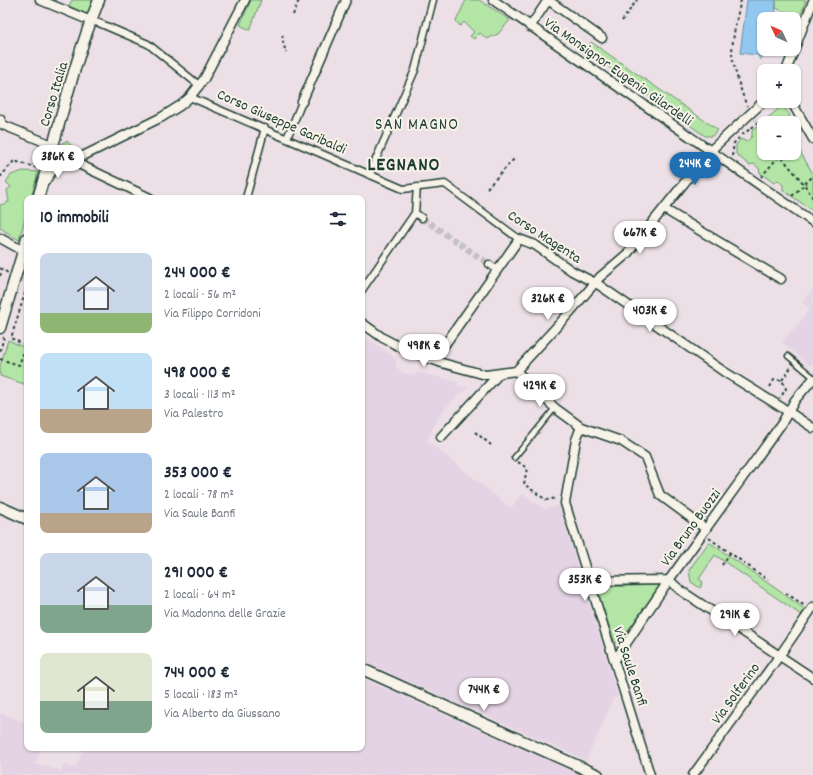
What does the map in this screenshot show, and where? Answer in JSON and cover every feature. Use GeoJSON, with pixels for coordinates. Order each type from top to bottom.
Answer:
{"type":"FeatureCollection","features":[{"type":"Feature","properties":{"kind":"street","name":"Corso Giuseppe Garibaldi"},"geometry":{"type":"LineString","coordinates":[[40,0],[148,44],[200,86]]}},
{"type":"Feature","properties":{"kind":"street","name":"Corso Italia"},"geometry":{"type":"LineString","coordinates":[[39,195],[52,145],[99,0]]}},
{"type":"Feature","properties":{"kind":"street"},"geometry":{"type":"LineString","coordinates":[[73,161],[162,117],[181,105],[200,86],[245,0]]}},
{"type":"Feature","properties":{"kind":"street"},"geometry":{"type":"LineString","coordinates":[[287,138],[346,0]]}},
{"type":"Feature","properties":{"kind":"street"},"geometry":{"type":"LineString","coordinates":[[366,173],[415,70],[433,0]]}},
{"type":"Feature","properties":{"kind":"street","name":"Via Monsignor Eugenio Gilardelli"},"geometry":{"type":"LineString","coordinates":[[493,0],[813,222]]}},
{"type":"Feature","properties":{"kind":"street"},"geometry":{"type":"LineString","coordinates":[[530,27],[548,0],[602,38]]}},
{"type":"Feature","properties":{"kind":"street"},"geometry":{"type":"LineString","coordinates":[[789,64],[813,1]]}},
{"type":"Feature","properties":{"kind":"street","name":"Corso Giuseppe Garibaldi"},"geometry":{"type":"LineString","coordinates":[[190,96],[403,189],[445,184]]}},
{"type":"Feature","properties":{"kind":"street"},"geometry":{"type":"LineString","coordinates":[[365,325],[383,338],[429,359],[486,375],[516,371],[600,277],[627,254],[710,151],[757,107]]}},
{"type":"Feature","properties":{"kind":"street"},"geometry":{"type":"LineString","coordinates":[[795,108],[813,139]]}},
{"type":"Feature","properties":{"kind":"street"},"geometry":{"type":"LineString","coordinates":[[0,119],[3,125],[52,145]]}},
{"type":"Feature","properties":{"kind":"street"},"geometry":{"type":"LineString","coordinates":[[247,195],[265,128]]}},
{"type":"Feature","properties":{"kind":"street"},"geometry":{"type":"LineString","coordinates":[[42,186],[56,165],[66,158],[144,195]]}},
{"type":"Feature","properties":{"kind":"street","name":"Corso Magenta"},"geometry":{"type":"LineString","coordinates":[[445,184],[519,238],[536,245],[572,271],[594,284],[723,371],[813,428]]}},
{"type":"Feature","properties":{"kind":"street"},"geometry":{"type":"LineString","coordinates":[[365,286],[415,213],[418,188]]}},
{"type":"Feature","properties":{"kind":"street"},"geometry":{"type":"LineString","coordinates":[[664,209],[781,279]]}},
{"type":"Feature","properties":{"kind":"street"},"geometry":{"type":"LineString","coordinates":[[415,213],[422,218]]}},
{"type":"Feature","properties":{"kind":"street"},"geometry":{"type":"LineString","coordinates":[[0,238],[24,251]]}},
{"type":"Feature","properties":{"kind":"street"},"geometry":{"type":"LineString","coordinates":[[429,359],[441,350],[519,238]]}},
{"type":"Feature","properties":{"kind":"street"},"geometry":{"type":"LineString","coordinates":[[0,328],[24,255]]}},
{"type":"Feature","properties":{"kind":"street"},"geometry":{"type":"LineString","coordinates":[[489,264],[497,270]]}},
{"type":"Feature","properties":{"kind":"street"},"geometry":{"type":"LineString","coordinates":[[516,371],[555,408],[581,427],[621,441],[645,457],[660,495],[705,531]]}},
{"type":"Feature","properties":{"kind":"street"},"geometry":{"type":"LineString","coordinates":[[441,437],[499,374]]}},
{"type":"Feature","properties":{"kind":"street","name":"Via Bruno Buozzi"},"geometry":{"type":"LineString","coordinates":[[615,660],[669,580],[789,412],[795,400],[813,378]]}},
{"type":"Feature","properties":{"kind":"street","name":"Via Saule Banfi"},"geometry":{"type":"LineString","coordinates":[[581,427],[576,440],[565,503],[588,581],[615,660],[650,775]]}},
{"type":"Feature","properties":{"kind":"street"},"geometry":{"type":"LineString","coordinates":[[0,507],[24,518]]}},
{"type":"Feature","properties":{"kind":"street"},"geometry":{"type":"LineString","coordinates":[[588,581],[669,580],[680,590],[813,678]]}},
{"type":"Feature","properties":{"kind":"street","name":"Via Solferino"},"geometry":{"type":"LineString","coordinates":[[693,775],[780,655],[812,608]]}},
{"type":"Feature","properties":{"kind":"street"},"geometry":{"type":"LineString","coordinates":[[365,670],[598,775]]}},
{"type":"Feature","properties":{"kind":"lane"},"geometry":{"type":"LineString","coordinates":[[788,356],[813,378]]}},
{"type":"Feature","properties":{"kind":"lane"},"geometry":{"type":"LineString","coordinates":[[514,458],[555,408]]}},
{"type":"Feature","properties":{"kind":"path"},"geometry":{"type":"LineString","coordinates":[[293,15],[299,0]]}},
{"type":"Feature","properties":{"kind":"path"},"geometry":{"type":"LineString","coordinates":[[622,20],[637,0]]}},
{"type":"Feature","properties":{"kind":"path"},"geometry":{"type":"LineString","coordinates":[[741,0],[734,33],[732,54],[743,98],[750,113],[757,122]]}},
{"type":"Feature","properties":{"kind":"path"},"geometry":{"type":"LineString","coordinates":[[283,35],[282,38],[286,53]]}},
{"type":"Feature","properties":{"kind":"path"},"geometry":{"type":"LineString","coordinates":[[732,156],[734,143],[740,136],[757,124]]}},
{"type":"Feature","properties":{"kind":"path"},"geometry":{"type":"LineString","coordinates":[[487,188],[514,159]]}},
{"type":"Feature","properties":{"kind":"path"},"geometry":{"type":"LineString","coordinates":[[755,173],[761,177],[774,160]]}},
{"type":"Feature","properties":{"kind":"path"},"geometry":{"type":"LineString","coordinates":[[784,160],[804,184],[813,198]]}},
{"type":"Feature","properties":{"kind":"path"},"geometry":{"type":"LineString","coordinates":[[0,177],[14,161],[39,168]]}},
{"type":"Feature","properties":{"kind":"path"},"geometry":{"type":"LineString","coordinates":[[787,204],[813,176]]}},
{"type":"Feature","properties":{"kind":"path"},"geometry":{"type":"LineString","coordinates":[[0,276],[2,270]]}},
{"type":"Feature","properties":{"kind":"path"},"geometry":{"type":"LineString","coordinates":[[24,297],[11,338],[24,344]]}},
{"type":"Feature","properties":{"kind":"path"},"geometry":{"type":"LineString","coordinates":[[0,359],[19,365],[24,353]]}},
{"type":"Feature","properties":{"kind":"path"},"geometry":{"type":"LineString","coordinates":[[782,380],[795,362]]}},
{"type":"Feature","properties":{"kind":"path"},"geometry":{"type":"LineString","coordinates":[[770,387],[774,380],[782,380]]}},
{"type":"Feature","properties":{"kind":"path"},"geometry":{"type":"LineString","coordinates":[[776,404],[786,389],[782,380]]}},
{"type":"Feature","properties":{"kind":"path"},"geometry":{"type":"LineString","coordinates":[[475,432],[491,445]]}},
{"type":"Feature","properties":{"kind":"path"},"geometry":{"type":"LineString","coordinates":[[514,458],[527,468],[524,484],[546,500],[566,495]]}},
{"type":"Feature","properties":{"kind":"path"},"geometry":{"type":"LineString","coordinates":[[705,531],[730,553],[768,580]]}},
{"type":"Feature","properties":{"kind":"path"},"geometry":{"type":"LineString","coordinates":[[722,565],[730,553]]}},
{"type":"Feature","properties":{"kind":"path"},"geometry":{"type":"LineString","coordinates":[[786,593],[812,608]]}},
{"type":"Feature","properties":{"kind":"shaded area"},"geometry":{"type":"Polygon","coordinates":[[[813,290],[813,363],[810,366],[782,342],[810,308],[802,302],[813,290]]]}},
{"type":"Feature","properties":{"kind":"shaded area"},"geometry":{"type":"Polygon","coordinates":[[[365,337],[396,359],[396,365],[401,372],[413,375],[419,372],[458,382],[456,386],[468,387],[460,395],[459,394],[441,413],[427,440],[430,443],[511,508],[522,493],[544,509],[561,505],[563,519],[618,697],[613,698],[586,760],[365,662],[365,337]]]}},
{"type":"Feature","properties":{"kind":"shaded area"},"geometry":{"type":"Polygon","coordinates":[[[365,679],[580,775],[0,775],[0,713],[24,722],[24,751],[40,751],[35,765],[42,765],[61,771],[64,765],[75,768],[83,751],[365,751],[365,679]]]}},
{"type":"Feature","properties":{"kind":"green space"},"geometry":{"type":"Polygon","coordinates":[[[72,0],[97,0],[91,16],[69,6],[72,0]]]}},
{"type":"Feature","properties":{"kind":"green space"},"geometry":{"type":"Polygon","coordinates":[[[251,0],[261,0],[250,30],[240,25],[251,0]]]}},
{"type":"Feature","properties":{"kind":"green space"},"geometry":{"type":"Polygon","coordinates":[[[466,0],[479,0],[510,20],[498,34],[487,39],[480,33],[474,39],[470,36],[474,32],[464,22],[460,26],[456,21],[466,0]]]}},
{"type":"Feature","properties":{"kind":"green space"},"geometry":{"type":"Polygon","coordinates":[[[776,0],[806,0],[801,15],[801,12],[785,12],[776,8],[776,0]]]}},
{"type":"Feature","properties":{"kind":"green space"},"geometry":{"type":"Polygon","coordinates":[[[591,42],[718,130],[712,136],[705,136],[585,50],[591,42]]]}},
{"type":"Feature","properties":{"kind":"green space"},"geometry":{"type":"Polygon","coordinates":[[[780,108],[784,108],[790,115],[789,116],[770,116],[780,108]]]}},
{"type":"Feature","properties":{"kind":"green space"},"geometry":{"type":"Polygon","coordinates":[[[757,127],[757,160],[801,160],[801,153],[813,174],[813,211],[783,190],[783,185],[778,180],[774,183],[760,173],[759,168],[754,164],[749,165],[736,154],[736,145],[741,139],[747,142],[752,136],[752,131],[757,127]]]}},
{"type":"Feature","properties":{"kind":"green space"},"geometry":{"type":"Polygon","coordinates":[[[67,141],[79,153],[69,158],[58,158],[62,143],[67,141]]]}},
{"type":"Feature","properties":{"kind":"green space"},"geometry":{"type":"Polygon","coordinates":[[[23,171],[38,172],[32,195],[24,195],[24,222],[19,240],[0,228],[0,205],[9,202],[7,190],[11,187],[6,182],[11,175],[23,171]]]}},
{"type":"Feature","properties":{"kind":"green space"},"geometry":{"type":"Polygon","coordinates":[[[8,340],[24,348],[24,384],[0,376],[0,366],[8,340]]]}},
{"type":"Feature","properties":{"kind":"green space"},"geometry":{"type":"Polygon","coordinates":[[[709,542],[805,609],[801,615],[715,555],[699,579],[703,582],[700,588],[691,582],[689,570],[709,542]]]}},
{"type":"Feature","properties":{"kind":"green space"},"geometry":{"type":"Polygon","coordinates":[[[660,585],[621,640],[615,643],[596,587],[660,585]]]}},
{"type":"Feature","properties":{"kind":"water"},"geometry":{"type":"Polygon","coordinates":[[[747,0],[776,0],[775,12],[757,12],[757,55],[740,53],[747,0]]]}},
{"type":"Feature","properties":{"kind":"water"},"geometry":{"type":"Polygon","coordinates":[[[758,56],[764,56],[760,60],[758,56]]]}},
{"type":"Feature","properties":{"kind":"tunnel"},"geometry":{"type":"LineString","coordinates":[[422,218],[489,264]]}},
{"type":"Feature","properties":{"kind":"district","name":"SAN MAGNO"},"geometry":{"type":"Point","coordinates":[417,123]}},
{"type":"Feature","properties":{"kind":"district","name":"LEGNANO"},"geometry":{"type":"Point","coordinates":[404,163]}}]}
